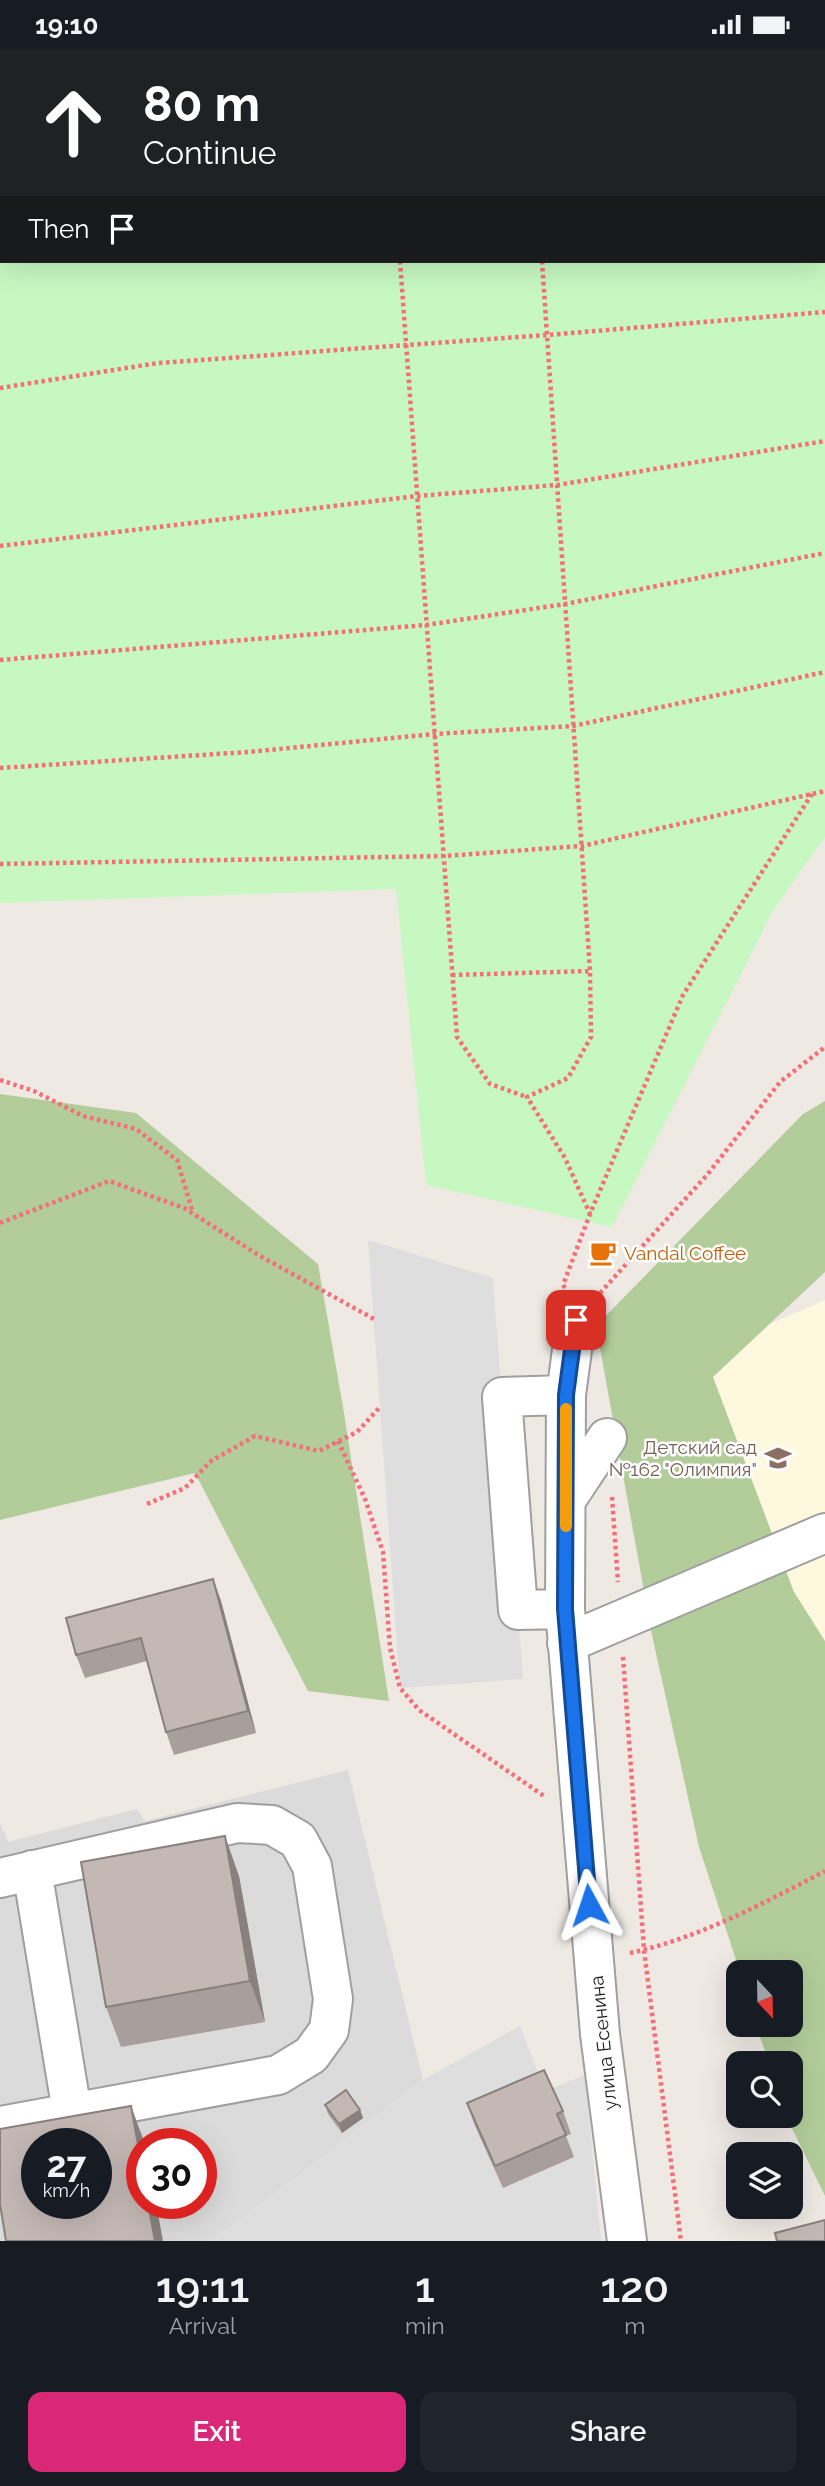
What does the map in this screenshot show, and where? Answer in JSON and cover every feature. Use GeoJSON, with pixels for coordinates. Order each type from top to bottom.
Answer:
{"type":"FeatureCollection","features":[{"type":"Feature","properties":{"kind":"street","name":"улица Есенина"},"geometry":{"type":"LineString","coordinates":[[576,1320],[566,1395],[566,1626],[600,2034],[627,2241]]}},
{"type":"Feature","properties":{"kind":"street"},"geometry":{"type":"LineString","coordinates":[[566,1395],[502,1397],[518,1610],[566,1626],[825,1533]]}},
{"type":"Feature","properties":{"kind":"street"},"geometry":{"type":"LineString","coordinates":[[566,1500],[607,1438]]}},
{"type":"Feature","properties":{"kind":"street"},"geometry":{"type":"LineString","coordinates":[[0,2126],[278,2075],[311,2055],[330,2030],[333,1999],[312,1866],[298,1840],[272,1825],[237,1823],[16,1874],[72,2112]]}},
{"type":"Feature","properties":{"kind":"path"},"geometry":{"type":"LineString","coordinates":[[400,263],[457,1037],[491,1084],[527,1097],[565,1158],[590,1214]]}},
{"type":"Feature","properties":{"kind":"path"},"geometry":{"type":"LineString","coordinates":[[527,1097],[568,1078],[591,1037],[590,971],[542,263]]}},
{"type":"Feature","properties":{"kind":"path"},"geometry":{"type":"LineString","coordinates":[[0,388],[158,363],[825,312]]}},
{"type":"Feature","properties":{"kind":"path"},"geometry":{"type":"LineString","coordinates":[[0,546],[417,496],[557,485],[825,441]]}},
{"type":"Feature","properties":{"kind":"path"},"geometry":{"type":"LineString","coordinates":[[0,660],[426,625],[565,604],[825,554]]}},
{"type":"Feature","properties":{"kind":"path"},"geometry":{"type":"LineString","coordinates":[[0,768],[248,752],[435,734],[573,726],[825,672]]}},
{"type":"Feature","properties":{"kind":"path"},"geometry":{"type":"LineString","coordinates":[[0,864],[443,856],[582,846],[825,791]]}},
{"type":"Feature","properties":{"kind":"path"},"geometry":{"type":"LineString","coordinates":[[812,794],[682,995],[590,1214],[564,1285],[576,1320],[707,1175],[780,1082],[825,1048]]}},
{"type":"Feature","properties":{"kind":"path"},"geometry":{"type":"LineString","coordinates":[[452,975],[590,971]]}},
{"type":"Feature","properties":{"kind":"path"},"geometry":{"type":"LineString","coordinates":[[0,1080],[34,1091],[83,1116],[136,1129],[177,1160],[193,1214]]}},
{"type":"Feature","properties":{"kind":"path"},"geometry":{"type":"LineString","coordinates":[[0,1223],[109,1181],[193,1214],[261,1256],[374,1319]]}},
{"type":"Feature","properties":{"kind":"path"},"geometry":{"type":"LineString","coordinates":[[147,1504],[185,1488],[211,1461],[256,1436],[318,1451],[357,1431],[380,1407]]}},
{"type":"Feature","properties":{"kind":"path"},"geometry":{"type":"LineString","coordinates":[[338,1441],[365,1499],[383,1552],[390,1648],[400,1688],[419,1710],[582,1822]]}},
{"type":"Feature","properties":{"kind":"path"},"geometry":{"type":"LineString","coordinates":[[594,1960],[662,1946],[742,1914],[825,1871]]}},
{"type":"Feature","properties":{"kind":"path"},"geometry":{"type":"LineString","coordinates":[[644,1950],[681,2241]]}},
{"type":"Feature","properties":{"kind":"shaded area"},"geometry":{"type":"Polygon","coordinates":[[[368,1240],[493,1278],[523,1679],[400,1688],[368,1240]]]}},
{"type":"Feature","properties":{"kind":"shaded area","name":"Детский сад №162 \"Олимпия\""},"geometry":{"type":"Polygon","coordinates":[[[825,1300],[825,1673],[692,1358],[825,1300]]]}},
{"type":"Feature","properties":{"kind":"shaded area"},"geometry":{"type":"Polygon","coordinates":[[[348,1770],[423,2080],[213,2241],[0,2241],[0,1823],[8,1842],[137,1809],[145,1821],[348,1770]]]}},
{"type":"Feature","properties":{"kind":"shaded area"},"geometry":{"type":"Polygon","coordinates":[[[520,2026],[545,2091],[585,2075],[601,2241],[213,2241],[423,2080],[520,2026]]]}},
{"type":"Feature","properties":{"kind":"green space"},"geometry":{"type":"Polygon","coordinates":[[[0,263],[825,263],[825,837],[774,909],[612,1227],[426,1185],[396,889],[0,903],[0,263]]]}},
{"type":"Feature","properties":{"kind":"green space"},"geometry":{"type":"Polygon","coordinates":[[[0,1094],[136,1113],[318,1264],[389,1701],[308,1691],[195,1473],[0,1520],[0,1094]]]}},
{"type":"Feature","properties":{"kind":"green space"},"geometry":{"type":"Polygon","coordinates":[[[825,1101],[825,1272],[713,1377],[794,1592],[825,1641],[825,2196],[803,2151],[803,2142],[799,2142],[792,2128],[803,2128],[803,2051],[765,2051],[760,2037],[803,2037],[803,1960],[736,1960],[699,1847],[652,1635],[596,1326],[803,1114],[825,1101]]]}},
{"type":"Feature","properties":{"kind":"building"},"geometry":{"type":"Polygon","coordinates":[[[213,1579],[248,1711],[166,1732],[141,1638],[76,1655],[66,1618],[213,1579]]]}},
{"type":"Feature","properties":{"kind":"building"},"geometry":{"type":"Polygon","coordinates":[[[225,1836],[250,1981],[106,2007],[81,1862],[225,1836]]]}},
{"type":"Feature","properties":{"kind":"building"},"geometry":{"type":"Polygon","coordinates":[[[544,2070],[563,2111],[557,2114],[566,2135],[495,2166],[467,2103],[544,2070]]]}},
{"type":"Feature","properties":{"kind":"building"},"geometry":{"type":"Polygon","coordinates":[[[346,2090],[360,2110],[339,2124],[325,2105],[346,2090]]]}},
{"type":"Feature","properties":{"kind":"building"},"geometry":{"type":"Polygon","coordinates":[[[131,2106],[135,2128],[126,2128],[126,2219],[151,2219],[155,2241],[6,2241],[0,2204],[0,2129],[131,2106]]]}},
{"type":"Feature","properties":{"kind":"building"},"geometry":{"type":"Polygon","coordinates":[[[825,2220],[825,2241],[777,2241],[775,2233],[825,2220]]]}},
{"type":"Feature","properties":{"kind":"slow traffic"},"geometry":{"type":"LineString","coordinates":[[566,1409],[566,1526]]}},
{"type":"Feature","properties":{"kind":"place","name":"Vandal Coffee"},"geometry":{"type":"Point","coordinates":[603,1253]}},
{"type":"Feature","properties":{"kind":"place","name":"Детский сад №162 \"Олимпия\""},"geometry":{"type":"Point","coordinates":[778,1458]}},
{"type":"Feature","properties":{"kind":"route"},"geometry":{"type":"LineString","coordinates":[[576,1320],[566,1395],[565,1609],[589,1905]]}}]}
